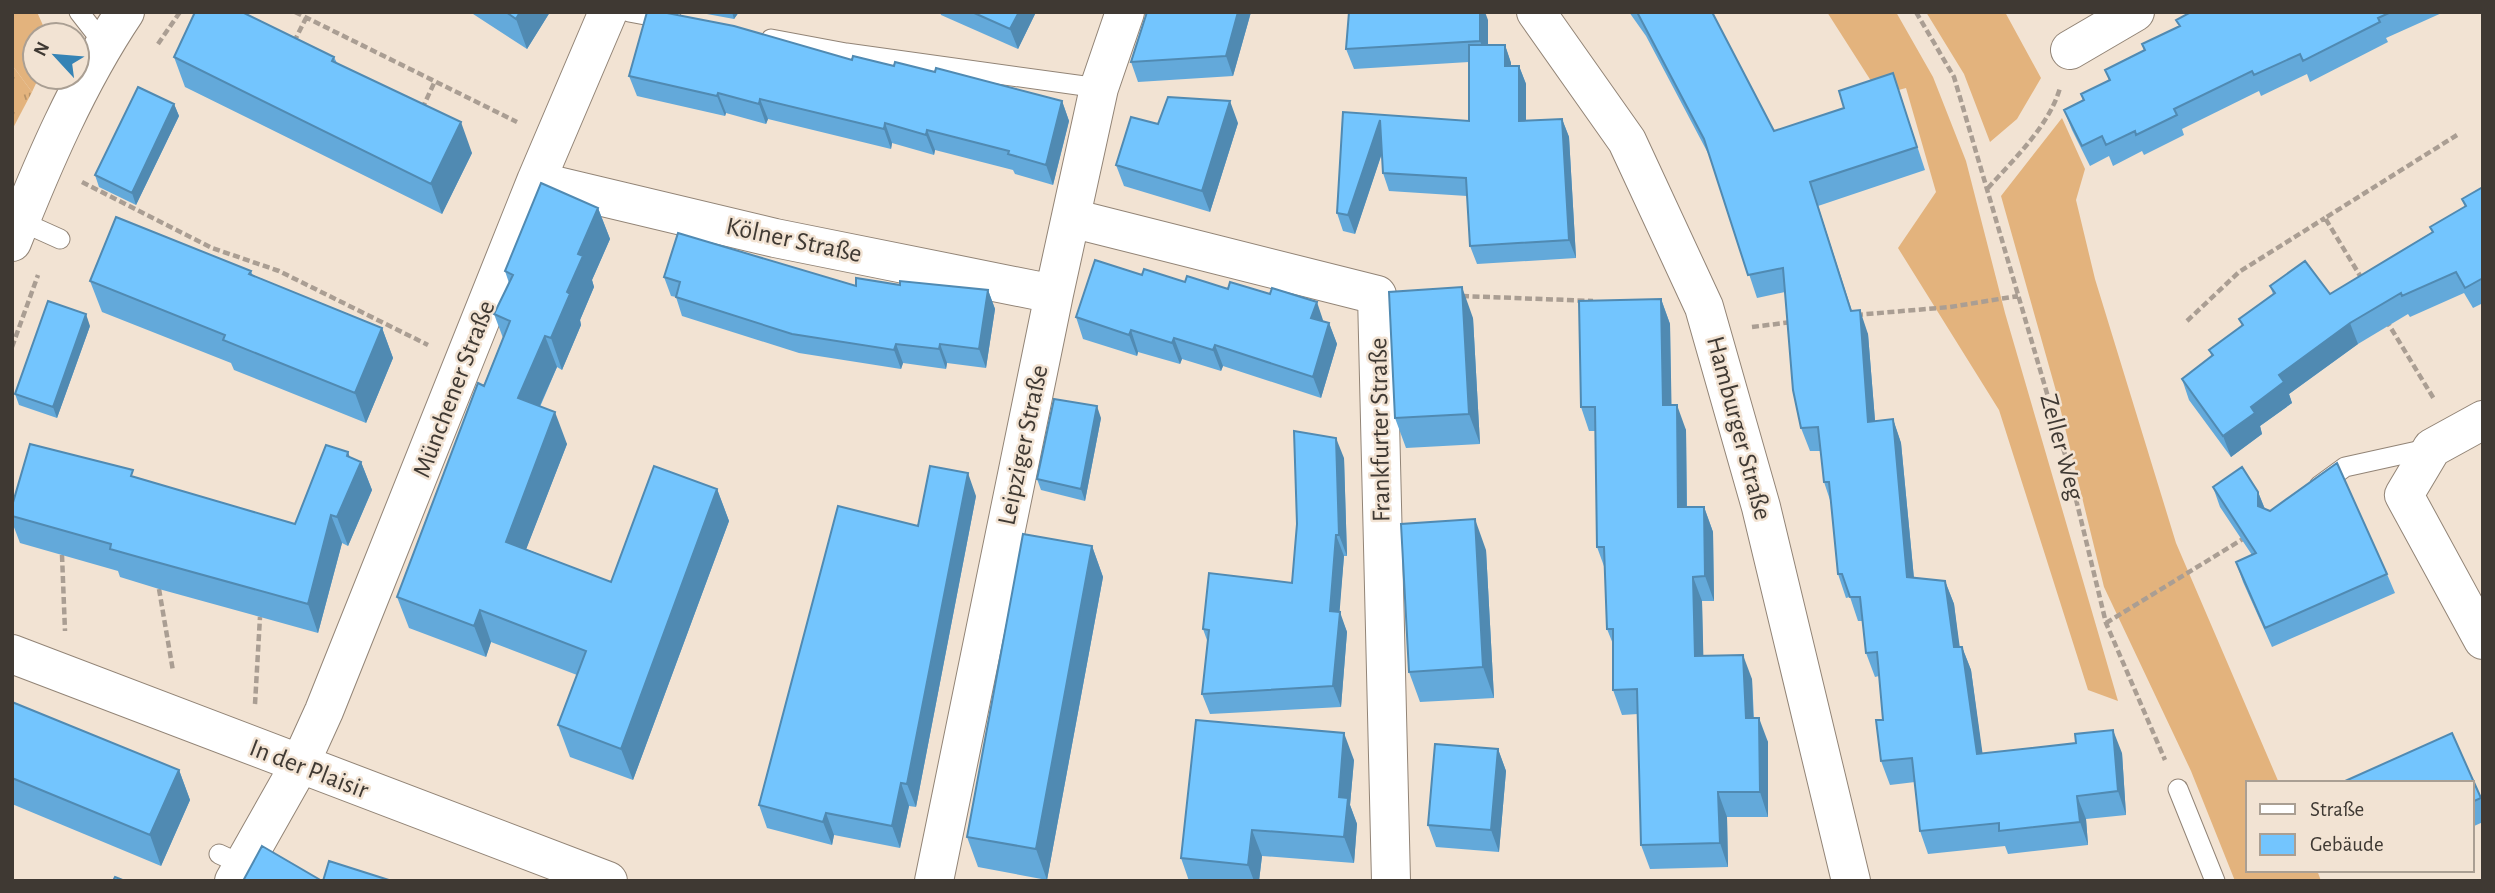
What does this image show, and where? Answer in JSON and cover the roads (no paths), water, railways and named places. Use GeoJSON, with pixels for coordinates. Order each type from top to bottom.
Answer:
{"type":"FeatureCollection","features":[{"type":"Feature","properties":{"kind":"street"},"geometry":{"type":"LineString","coordinates":[[16,232],[104,44],[125,12]]}},
{"type":"Feature","properties":{"kind":"street","name":"Münchener Straße"},"geometry":{"type":"LineString","coordinates":[[232,867],[299,766],[466,361],[553,139],[608,12]]}},
{"type":"Feature","properties":{"kind":"street","name":"Leipziger Straße"},"geometry":{"type":"LineString","coordinates":[[934,881],[1099,88],[1125,12]]}},
{"type":"Feature","properties":{"kind":"street","name":"Hamburger Straße"},"geometry":{"type":"LineString","coordinates":[[1536,12],[1627,141],[1652,215],[1713,333],[1761,507],[1851,881]]}},
{"type":"Feature","properties":{"kind":"street"},"geometry":{"type":"LineString","coordinates":[[2070,50],[2135,12]]}},
{"type":"Feature","properties":{"kind":"street","name":"Kölner Straße"},"geometry":{"type":"LineString","coordinates":[[536,181],[775,238],[1054,294]]}},
{"type":"Feature","properties":{"kind":"street","name":"Frankfurter Straße"},"geometry":{"type":"LineString","coordinates":[[1071,218],[1246,251],[1377,295],[1391,881]]}},
{"type":"Feature","properties":{"kind":"street"},"geometry":{"type":"LineString","coordinates":[[2457,435],[2404,495],[2483,640]]}},
{"type":"Feature","properties":{"kind":"street","name":"In der Plaisir"},"geometry":{"type":"LineString","coordinates":[[12,654],[299,766],[607,881]]}},
{"type":"Feature","properties":{"kind":"lane"},"geometry":{"type":"LineString","coordinates":[[79,12],[104,44]]}},
{"type":"Feature","properties":{"kind":"lane"},"geometry":{"type":"LineString","coordinates":[[629,12],[697,25]]}},
{"type":"Feature","properties":{"kind":"lane"},"geometry":{"type":"LineString","coordinates":[[751,35],[846,53],[1099,88]]}},
{"type":"Feature","properties":{"kind":"lane"},"geometry":{"type":"LineString","coordinates":[[16,232],[60,239]]}},
{"type":"Feature","properties":{"kind":"lane"},"geometry":{"type":"LineString","coordinates":[[2305,496],[2345,467],[2457,435]]}},
{"type":"Feature","properties":{"kind":"lane"},"geometry":{"type":"LineString","coordinates":[[2178,789],[2215,881]]}}]}
